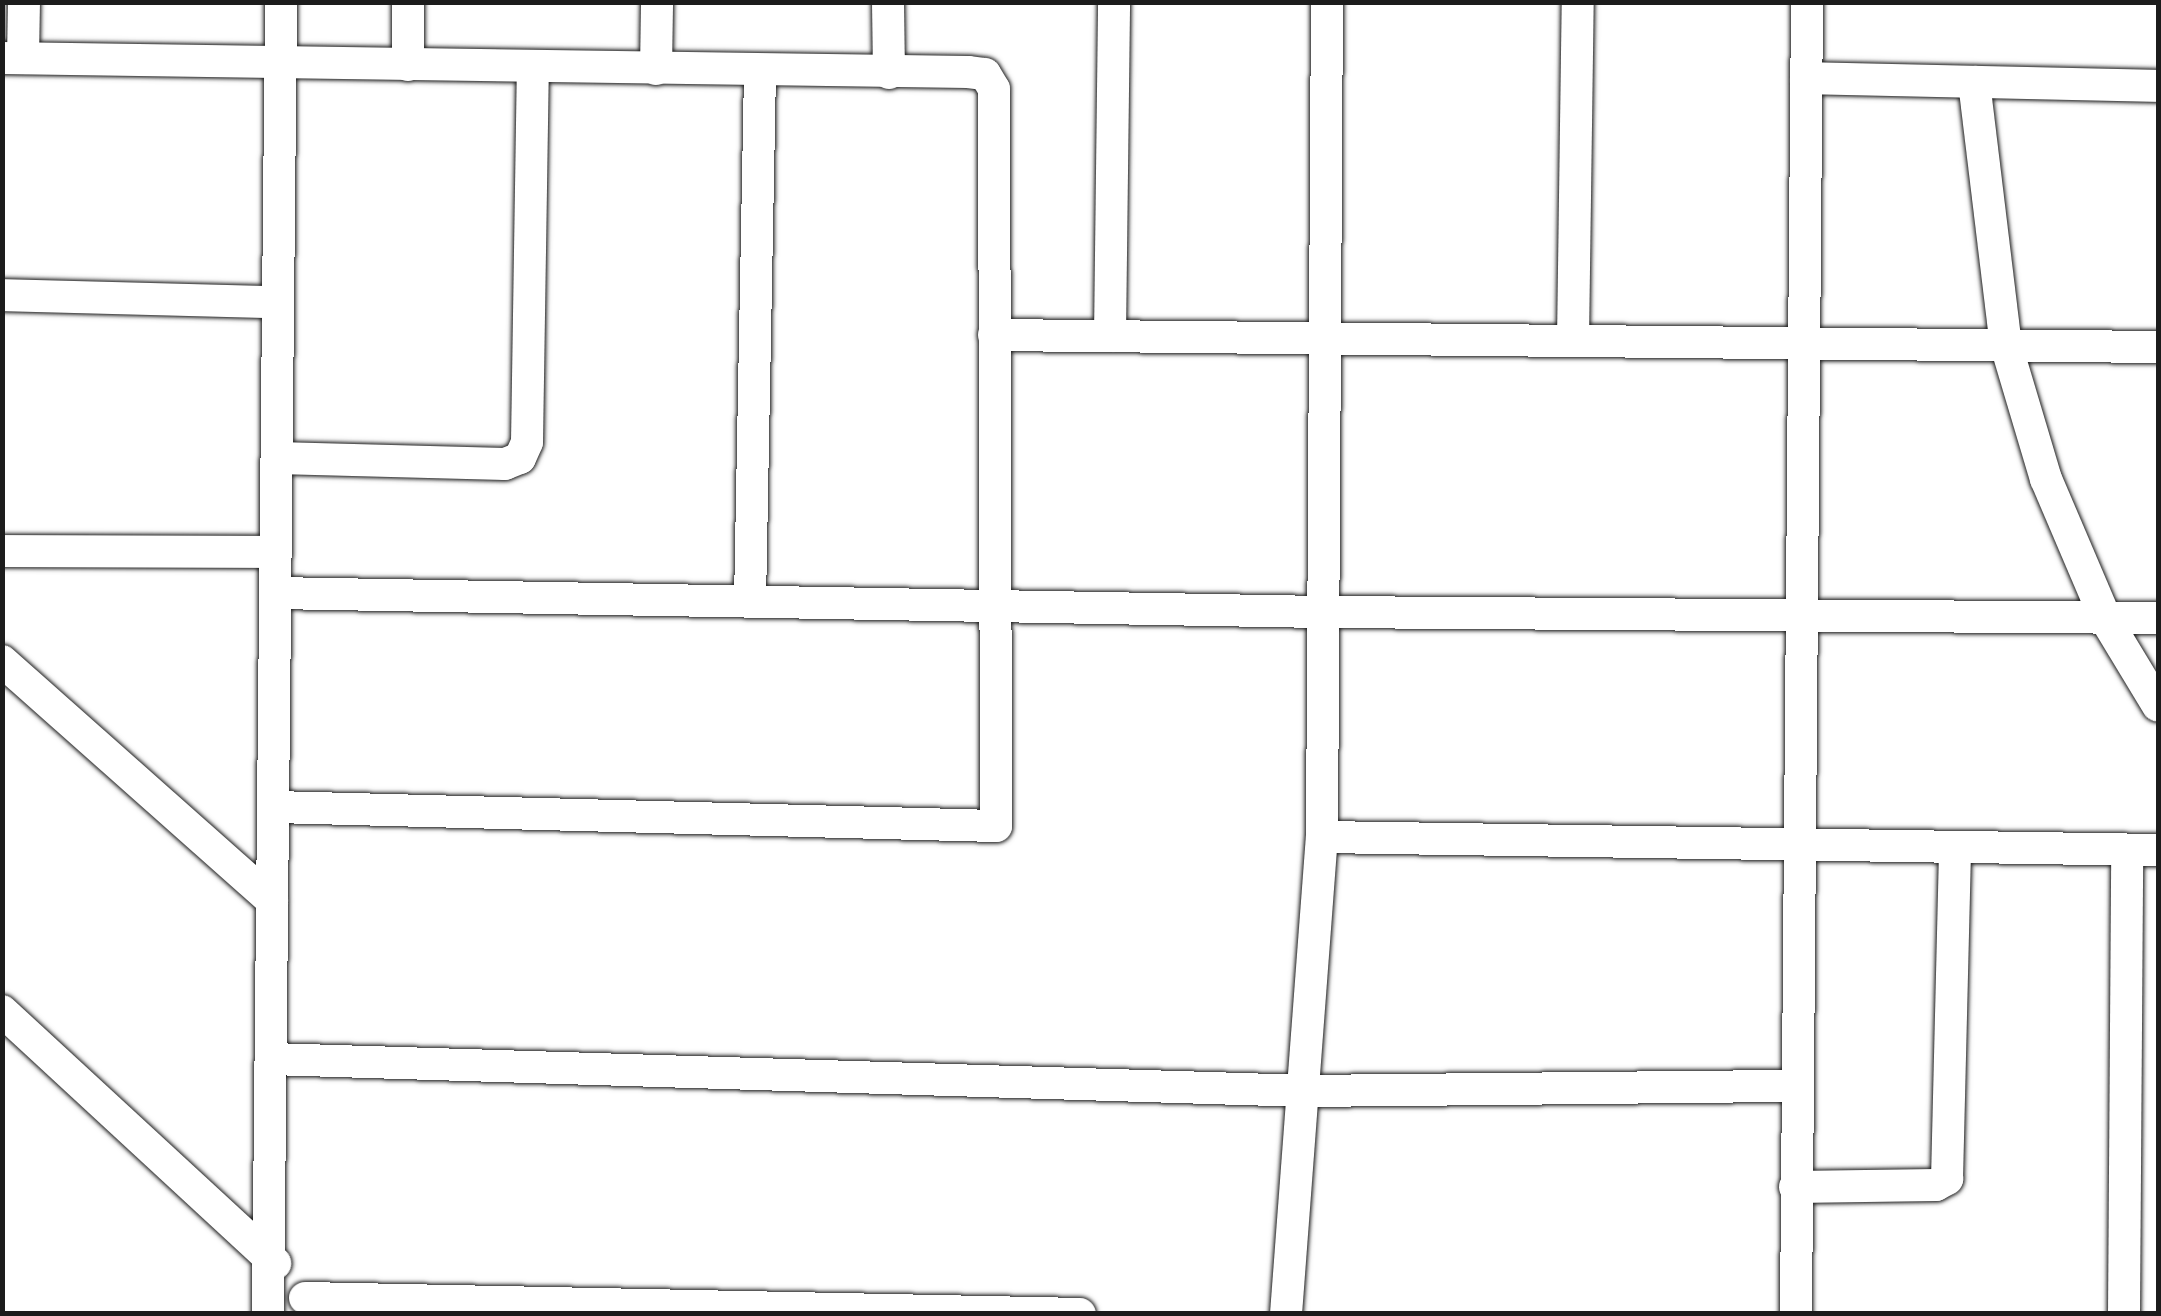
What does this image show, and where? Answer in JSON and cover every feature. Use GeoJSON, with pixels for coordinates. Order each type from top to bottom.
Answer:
{"type":"FeatureCollection","features":[{"type":"Feature","properties":{"kind":"street"},"geometry":{"type":"LineString","coordinates":[[24,2],[13,58],[968,72],[985,74],[994,89],[1000,818],[987,829],[274,807]]}},
{"type":"Feature","properties":{"kind":"street"},"geometry":{"type":"LineString","coordinates":[[268,1314],[281,2]]}},
{"type":"Feature","properties":{"kind":"street"},"geometry":{"type":"LineString","coordinates":[[408,2],[408,65]]}},
{"type":"Feature","properties":{"kind":"street"},"geometry":{"type":"LineString","coordinates":[[656,69],[657,2]]}},
{"type":"Feature","properties":{"kind":"street"},"geometry":{"type":"LineString","coordinates":[[888,2],[889,73]]}},
{"type":"Feature","properties":{"kind":"street"},"geometry":{"type":"LineString","coordinates":[[1110,336],[1114,2]]}},
{"type":"Feature","properties":{"kind":"street"},"geometry":{"type":"LineString","coordinates":[[1286,1314],[1322,837],[1326,2]]}},
{"type":"Feature","properties":{"kind":"street"},"geometry":{"type":"LineString","coordinates":[[1574,340],[1578,2]]}},
{"type":"Feature","properties":{"kind":"street"},"geometry":{"type":"LineString","coordinates":[[1796,1314],[1794,1086],[1806,2]]}},
{"type":"Feature","properties":{"kind":"street"},"geometry":{"type":"LineString","coordinates":[[277,458],[505,464],[520,458],[527,442],[533,67]]}},
{"type":"Feature","properties":{"kind":"street"},"geometry":{"type":"LineString","coordinates":[[750,602],[760,71]]}},
{"type":"Feature","properties":{"kind":"street"},"geometry":{"type":"LineString","coordinates":[[1806,78],[2158,86]]}},
{"type":"Feature","properties":{"kind":"street"},"geometry":{"type":"LineString","coordinates":[[1974,82],[2006,345],[2046,479],[2106,620],[2158,706]]}},
{"type":"Feature","properties":{"kind":"street"},"geometry":{"type":"LineString","coordinates":[[2,295],[278,302]]}},
{"type":"Feature","properties":{"kind":"street"},"geometry":{"type":"LineString","coordinates":[[994,334],[2158,347]]}},
{"type":"Feature","properties":{"kind":"street"},"geometry":{"type":"LineString","coordinates":[[2,551],[276,552]]}},
{"type":"Feature","properties":{"kind":"street"},"geometry":{"type":"LineString","coordinates":[[276,594],[1324,612],[2158,618]]}},
{"type":"Feature","properties":{"kind":"street"},"geometry":{"type":"LineString","coordinates":[[2,661],[272,901]]}},
{"type":"Feature","properties":{"kind":"street"},"geometry":{"type":"LineString","coordinates":[[1322,837],[2143,850],[2124,1314]]}},
{"type":"Feature","properties":{"kind":"street"},"geometry":{"type":"LineString","coordinates":[[1794,1188],[1936,1185],[1947,1179],[1955,849]]}},
{"type":"Feature","properties":{"kind":"street"},"geometry":{"type":"LineString","coordinates":[[2,1011],[266,1253],[314,1306],[1080,1314]]}},
{"type":"Feature","properties":{"kind":"street"},"geometry":{"type":"LineString","coordinates":[[271,1059],[1304,1090],[1794,1086]]}}]}
